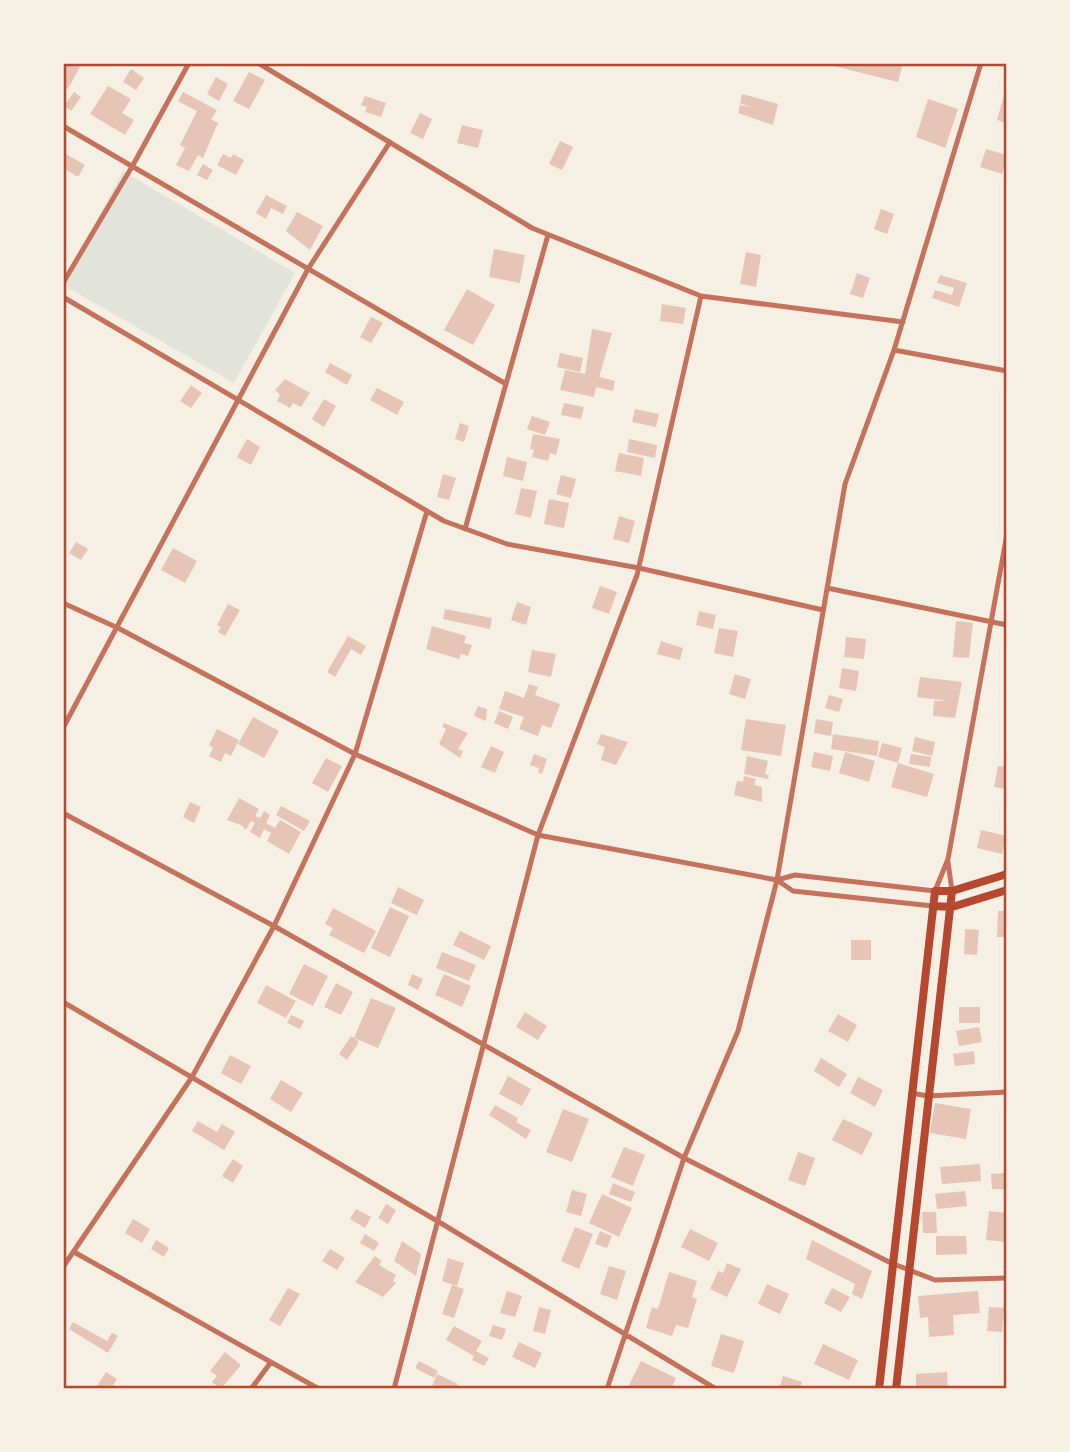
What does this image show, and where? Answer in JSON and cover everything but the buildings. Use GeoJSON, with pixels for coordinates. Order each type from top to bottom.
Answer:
{"type":"FeatureCollection","features":[{"type":"Feature","properties":{"kind":"main road"},"geometry":{"type":"LineString","coordinates":[[879,1389],[891,1262],[935,891],[952,891],[1007,874]]}},
{"type":"Feature","properties":{"kind":"main road"},"geometry":{"type":"LineString","coordinates":[[933,906],[952,907],[1007,890]]}},
{"type":"Feature","properties":{"kind":"main road"},"geometry":{"type":"LineString","coordinates":[[896,1389],[952,891]]}},
{"type":"Feature","properties":{"kind":"street"},"geometry":{"type":"LineString","coordinates":[[63,283],[133,165],[188,63]]}},
{"type":"Feature","properties":{"kind":"street"},"geometry":{"type":"LineString","coordinates":[[258,63],[532,228],[548,235],[701,296],[903,322]]}},
{"type":"Feature","properties":{"kind":"street"},"geometry":{"type":"LineString","coordinates":[[607,1389],[684,1158],[738,1031],[777,880],[845,484],[894,350],[981,63]]}},
{"type":"Feature","properties":{"kind":"street"},"geometry":{"type":"LineString","coordinates":[[63,126],[506,384]]}},
{"type":"Feature","properties":{"kind":"street"},"geometry":{"type":"LineString","coordinates":[[63,728],[240,401],[308,269],[390,142]]}},
{"type":"Feature","properties":{"kind":"street"},"geometry":{"type":"LineString","coordinates":[[465,529],[548,235]]}},
{"type":"Feature","properties":{"kind":"street"},"geometry":{"type":"LineString","coordinates":[[394,1389],[538,835],[639,568],[701,296]]}},
{"type":"Feature","properties":{"kind":"street"},"geometry":{"type":"LineString","coordinates":[[63,298],[427,511],[465,529],[507,544],[639,568],[823,610]]}},
{"type":"Feature","properties":{"kind":"street"},"geometry":{"type":"LineString","coordinates":[[894,350],[1007,371]]}},
{"type":"Feature","properties":{"kind":"street"},"geometry":{"type":"LineString","coordinates":[[63,1267],[192,1077],[274,926],[355,754],[427,511]]}},
{"type":"Feature","properties":{"kind":"street"},"geometry":{"type":"LineString","coordinates":[[777,880],[795,875],[935,891],[948,859],[1007,534]]}},
{"type":"Feature","properties":{"kind":"street"},"geometry":{"type":"LineString","coordinates":[[827,588],[1007,625]]}},
{"type":"Feature","properties":{"kind":"street"},"geometry":{"type":"LineString","coordinates":[[63,603],[118,628],[355,754],[538,835],[777,880],[793,891],[933,906]]}},
{"type":"Feature","properties":{"kind":"street"},"geometry":{"type":"LineString","coordinates":[[63,813],[274,926],[684,1158],[891,1262],[935,1280],[1007,1278]]}},
{"type":"Feature","properties":{"kind":"street"},"geometry":{"type":"LineString","coordinates":[[948,859],[952,891]]}},
{"type":"Feature","properties":{"kind":"street"},"geometry":{"type":"LineString","coordinates":[[63,1002],[439,1222],[716,1389]]}},
{"type":"Feature","properties":{"kind":"street"},"geometry":{"type":"LineString","coordinates":[[911,1093],[928,1096],[1007,1092]]}},
{"type":"Feature","properties":{"kind":"street"},"geometry":{"type":"LineString","coordinates":[[74,1252],[319,1389]]}},
{"type":"Feature","properties":{"kind":"street"},"geometry":{"type":"LineString","coordinates":[[251,1389],[271,1362]]}},
{"type":"Feature","properties":{"kind":"shaded area"},"geometry":{"type":"Polygon","coordinates":[[[123,171],[295,273],[234,383],[63,285],[123,171]]]}}]}
